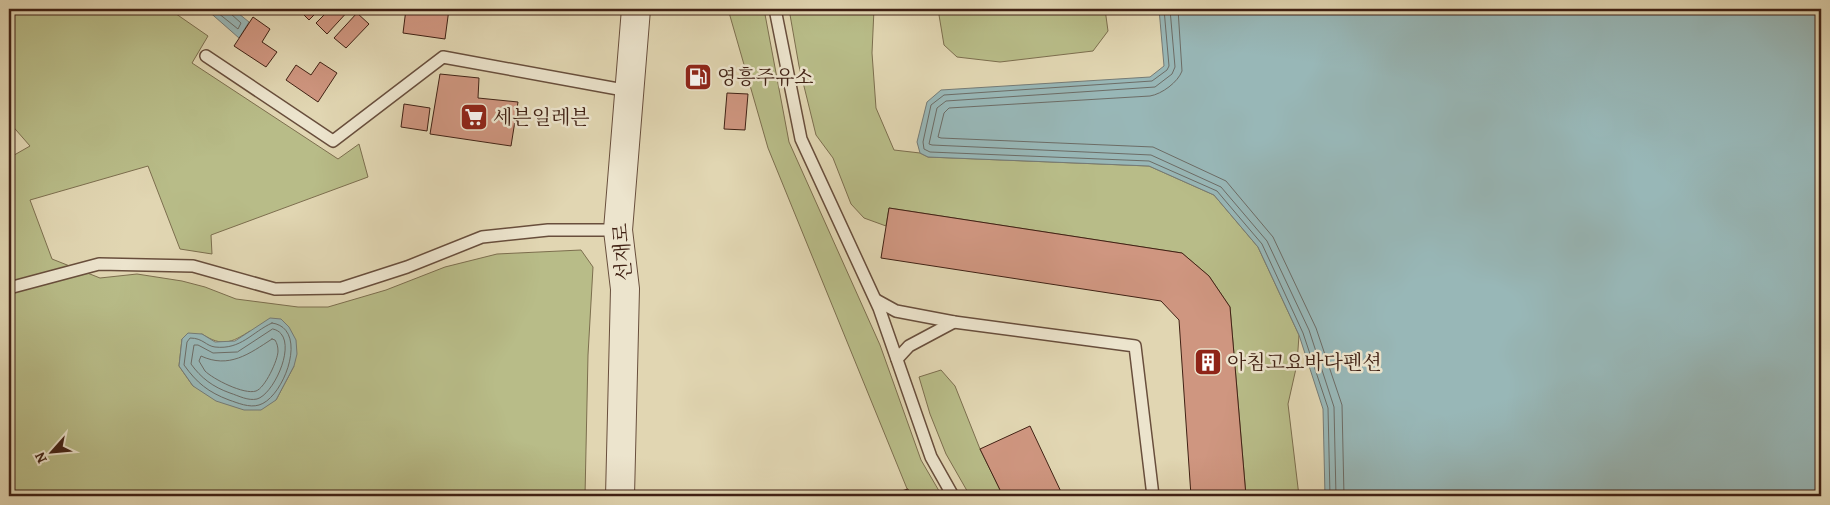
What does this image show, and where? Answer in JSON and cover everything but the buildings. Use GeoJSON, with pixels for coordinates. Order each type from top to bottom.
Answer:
{"type":"FeatureCollection","features":[{"type":"Feature","properties":{"kind":"street","name":"선재로"},"geometry":{"type":"LineString","coordinates":[[620,496],[625,289],[618,230],[636,9]]}},
{"type":"Feature","properties":{"kind":"lane"},"geometry":{"type":"LineString","coordinates":[[775,9],[801,139],[876,300],[931,457],[953,496]]}},
{"type":"Feature","properties":{"kind":"lane"},"geometry":{"type":"LineString","coordinates":[[206,56],[333,141],[443,57],[629,92]]}},
{"type":"Feature","properties":{"kind":"lane"},"geometry":{"type":"LineString","coordinates":[[9,288],[99,264],[193,266],[275,289],[342,288],[407,267],[482,236],[548,230],[618,230]]}},
{"type":"Feature","properties":{"kind":"lane"},"geometry":{"type":"LineString","coordinates":[[876,300],[896,311],[954,322],[1135,346],[1153,496]]}},
{"type":"Feature","properties":{"kind":"lane"},"geometry":{"type":"LineString","coordinates":[[897,359],[909,346],[954,322]]}},
{"type":"Feature","properties":{"kind":"green space"},"geometry":{"type":"Polygon","coordinates":[[[9,9],[169,9],[208,36],[192,63],[338,159],[359,144],[368,177],[211,235],[212,254],[180,249],[148,166],[30,200],[52,259],[100,278],[137,274],[182,281],[205,287],[236,299],[298,307],[328,307],[386,290],[445,267],[497,254],[581,250],[593,267],[588,355],[585,496],[9,496],[9,158],[30,146],[9,122],[9,9]],[[250,331],[232,341],[226,342],[215,341],[202,334],[182,339],[179,366],[193,386],[276,400],[294,366],[250,331]]]}},
{"type":"Feature","properties":{"kind":"green space"},"geometry":{"type":"Polygon","coordinates":[[[728,9],[764,9],[789,142],[880,345],[921,460],[942,496],[910,496],[768,148],[728,9]]]}},
{"type":"Feature","properties":{"kind":"green space"},"geometry":{"type":"Polygon","coordinates":[[[789,9],[874,9],[872,53],[876,108],[894,150],[920,153],[928,157],[1149,166],[1214,195],[1258,247],[1299,335],[1297,364],[1288,404],[1299,496],[1246,496],[1230,307],[1209,276],[1182,253],[889,208],[886,226],[864,218],[851,204],[833,158],[816,135],[799,66],[789,9]]]}},
{"type":"Feature","properties":{"kind":"green space"},"geometry":{"type":"Polygon","coordinates":[[[938,9],[1105,9],[1108,31],[1093,51],[1000,62],[957,57],[944,45],[938,9]]]}},
{"type":"Feature","properties":{"kind":"green space"},"geometry":{"type":"Polygon","coordinates":[[[941,370],[955,386],[980,449],[1003,496],[970,496],[946,454],[930,414],[919,377],[941,370]]]}},
{"type":"Feature","properties":{"kind":"water"},"geometry":{"type":"Polygon","coordinates":[[[206,9],[233,9],[249,22],[239,38],[206,9]]]}},
{"type":"Feature","properties":{"kind":"water"},"geometry":{"type":"Polygon","coordinates":[[[1159,9],[1821,9],[1821,496],[1325,496],[1323,409],[1299,335],[1258,247],[1214,195],[1149,166],[928,157],[920,153],[917,142],[927,102],[941,90],[1150,77],[1164,66],[1159,9]]]}},
{"type":"Feature","properties":{"kind":"water"},"geometry":{"type":"Polygon","coordinates":[[[270,318],[281,319],[289,327],[296,340],[297,354],[294,366],[276,400],[261,410],[244,410],[216,401],[193,386],[179,366],[182,339],[188,333],[202,334],[215,342],[235,341],[270,318]]]}},
{"type":"Feature","properties":{"kind":"place","name":"영흥주유소"},"geometry":{"type":"Point","coordinates":[698,77]}},
{"type":"Feature","properties":{"kind":"place","name":"세븐일레븐"},"geometry":{"type":"Point","coordinates":[474,117]}},
{"type":"Feature","properties":{"kind":"place","name":"아침고요바다펜션"},"geometry":{"type":"Point","coordinates":[1208,362]}}]}
